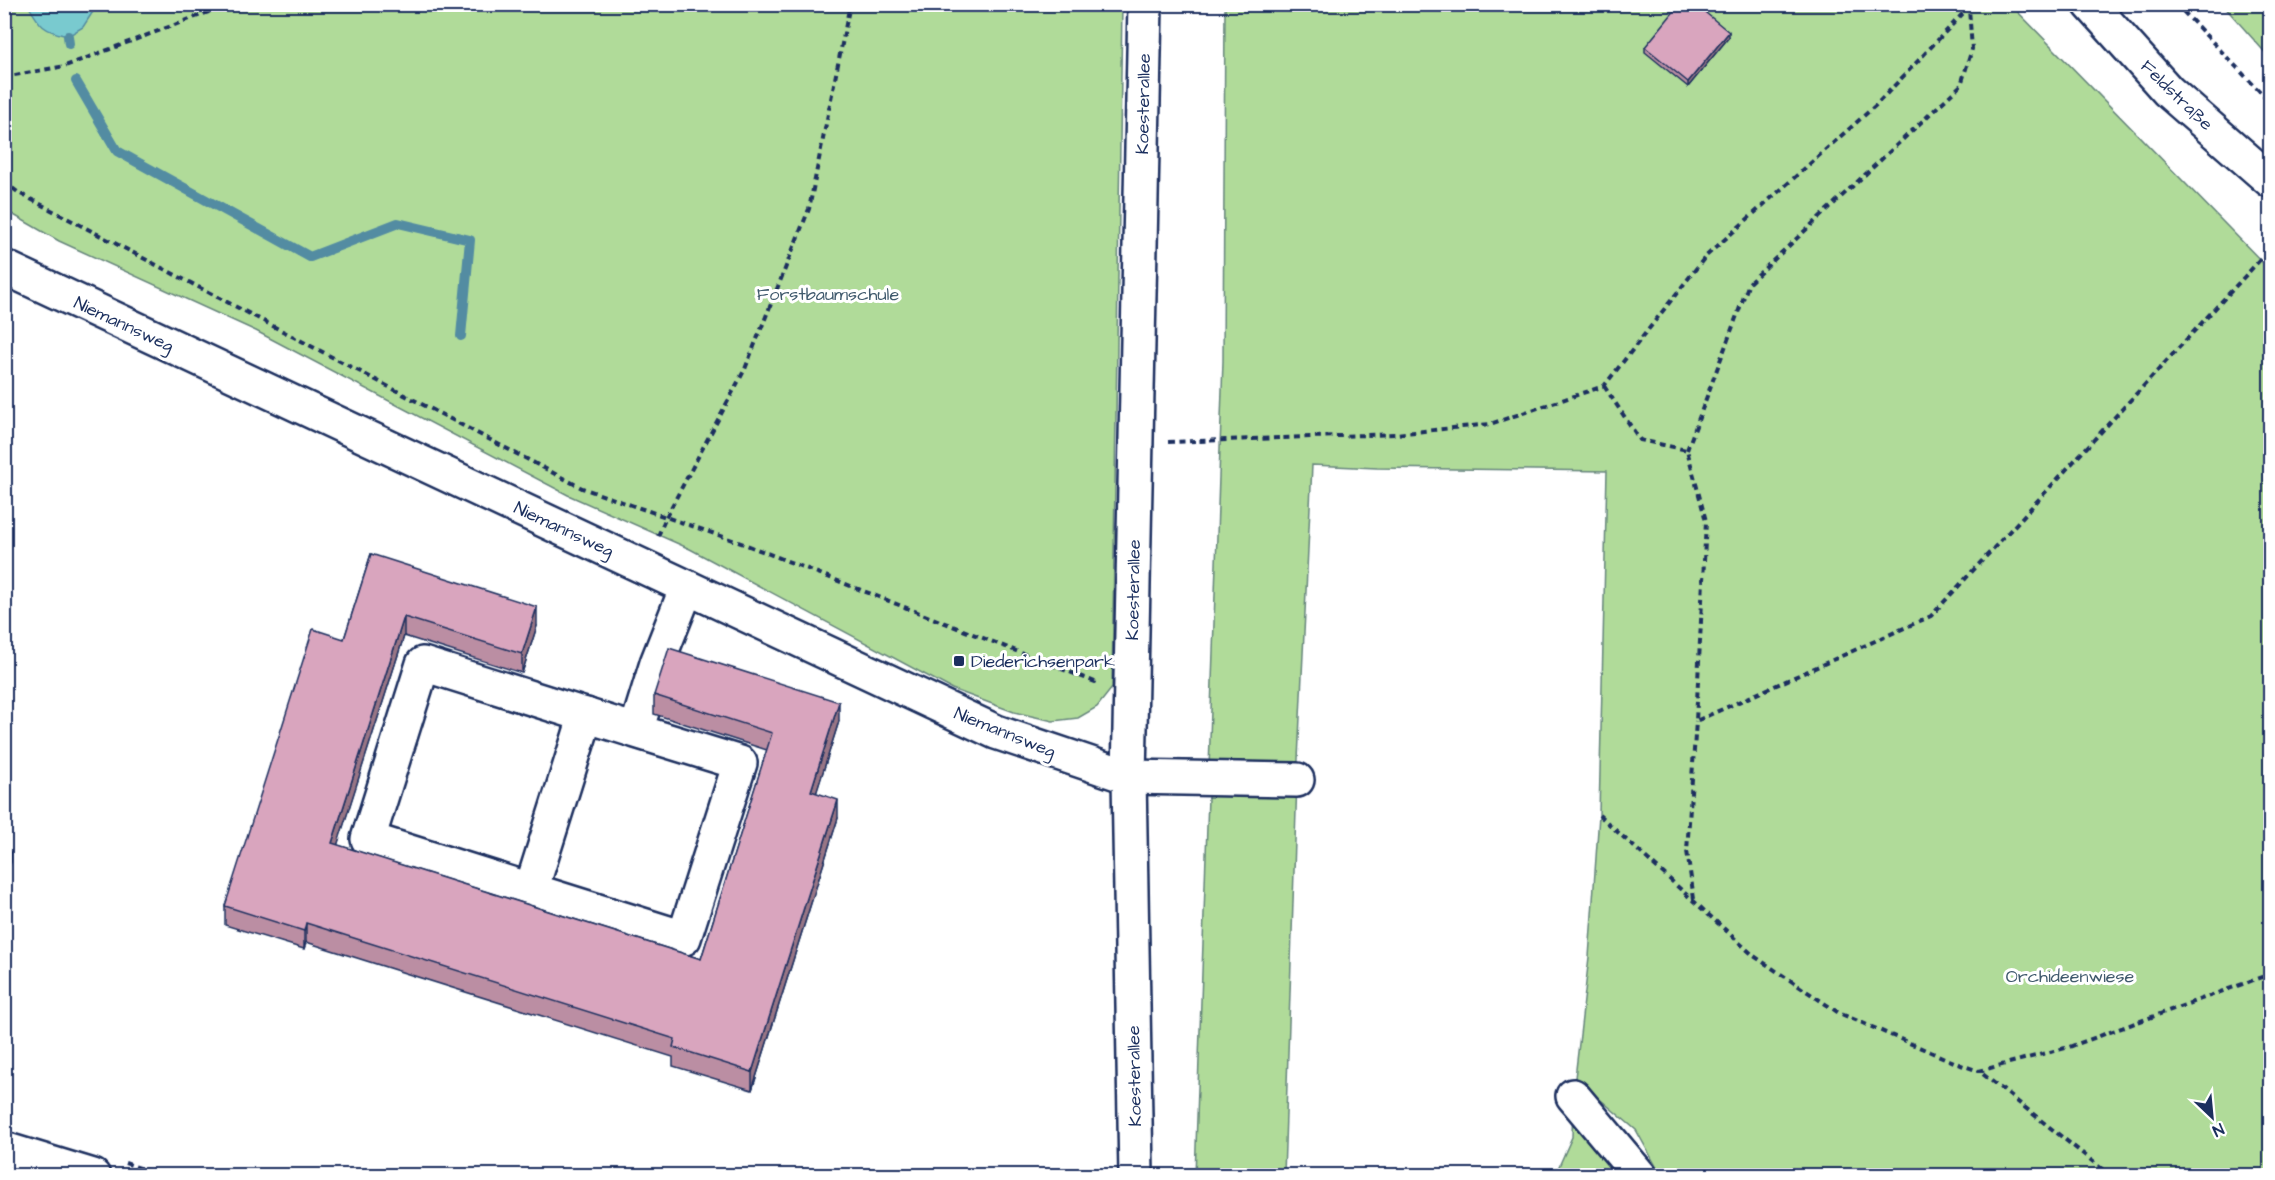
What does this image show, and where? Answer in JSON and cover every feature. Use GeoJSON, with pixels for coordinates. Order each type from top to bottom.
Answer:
{"type":"FeatureCollection","features":[{"type":"Feature","properties":{"kind":"street","name":"Koesterallee"},"geometry":{"type":"LineString","coordinates":[[1136,1176],[1129,777],[1145,4]]}},
{"type":"Feature","properties":{"kind":"street","name":"Feldstraße"},"geometry":{"type":"LineString","coordinates":[[2090,4],[2168,91],[2271,180]]}},
{"type":"Feature","properties":{"kind":"street","name":"Niemannsweg"},"geometry":{"type":"LineString","coordinates":[[4,267],[996,732],[1129,777],[1297,780]]}},
{"type":"Feature","properties":{"kind":"street"},"geometry":{"type":"LineString","coordinates":[[636,731],[657,663],[687,587]]}},
{"type":"Feature","properties":{"kind":"street"},"geometry":{"type":"LineString","coordinates":[[423,664],[636,731],[740,763],[684,938],[368,839],[423,664]]}},
{"type":"Feature","properties":{"kind":"street"},"geometry":{"type":"LineString","coordinates":[[531,890],[586,715]]}},
{"type":"Feature","properties":{"kind":"street"},"geometry":{"type":"LineString","coordinates":[[1574,1096],[1640,1176]]}},
{"type":"Feature","properties":{"kind":"street"},"geometry":{"type":"LineString","coordinates":[[4,1149],[93,1176]]}},
{"type":"Feature","properties":{"kind":"path"},"geometry":{"type":"LineString","coordinates":[[4,77],[65,66],[230,4]]}},
{"type":"Feature","properties":{"kind":"path"},"geometry":{"type":"LineString","coordinates":[[645,567],[666,517],[746,369],[809,209],[850,4]]}},
{"type":"Feature","properties":{"kind":"path"},"geometry":{"type":"LineString","coordinates":[[2176,4],[2271,102]]}},
{"type":"Feature","properties":{"kind":"path"},"geometry":{"type":"LineString","coordinates":[[1136,443],[1396,434],[1490,424],[1604,386],[1706,256],[1876,105],[1970,6]]}},
{"type":"Feature","properties":{"kind":"path"},"geometry":{"type":"LineString","coordinates":[[1694,900],[1687,852],[1706,521],[1687,450],[1749,284],[1962,85],[1972,49],[1970,6]]}},
{"type":"Feature","properties":{"kind":"path"},"geometry":{"type":"LineString","coordinates":[[4,182],[19,193],[582,488],[744,544],[1095,682],[1095,670]]}},
{"type":"Feature","properties":{"kind":"path"},"geometry":{"type":"LineString","coordinates":[[1696,720],[1931,616],[2271,249]]}},
{"type":"Feature","properties":{"kind":"path"},"geometry":{"type":"LineString","coordinates":[[1604,386],[1640,440],[1687,450]]}},
{"type":"Feature","properties":{"kind":"path"},"geometry":{"type":"LineString","coordinates":[[1599,815],[1754,956],[1839,1012],[1979,1071],[2110,1176]]}},
{"type":"Feature","properties":{"kind":"path"},"geometry":{"type":"LineString","coordinates":[[1979,1071],[2069,1047],[2271,974]]}},
{"type":"Feature","properties":{"kind":"green space","name":"Forstbaumschule"},"geometry":{"type":"Polygon","coordinates":[[[5,5],[1122,5],[1112,688],[1097,707],[1078,718],[1053,721],[1014,712],[952,689],[690,549],[568,495],[256,331],[59,241],[5,210],[5,5]]]}},
{"type":"Feature","properties":{"kind":"green space","name":"Orchideenwiese"},"geometry":{"type":"Polygon","coordinates":[[[1225,5],[2011,5],[2270,270],[2270,1175],[1661,1175],[1636,1130],[1575,1078],[1589,957],[1599,815],[1607,471],[1312,465],[1297,780],[1284,1175],[1195,1176],[1223,361],[1225,5]]]}},
{"type":"Feature","properties":{"kind":"green space"},"geometry":{"type":"Polygon","coordinates":[[[2223,5],[2270,5],[2270,58],[2223,5]]]}},
{"type":"Feature","properties":{"kind":"green space"},"geometry":{"type":"Polygon","coordinates":[[[1573,1096],[1640,1176],[1365,1176],[1556,1173],[1572,1137],[1573,1096]]]}},
{"type":"Feature","properties":{"kind":"water"},"geometry":{"type":"Polygon","coordinates":[[[28,5],[93,5],[94,10],[83,27],[68,36],[48,30],[36,18],[28,5]]]}},
{"type":"Feature","properties":{"kind":"building"},"geometry":{"type":"Polygon","coordinates":[[[1680,4],[1695,4],[1729,32],[1688,82],[1645,47],[1680,4]]]}},
{"type":"Feature","properties":{"kind":"building"},"geometry":{"type":"Polygon","coordinates":[[[371,554],[537,607],[522,654],[404,617],[332,843],[701,959],[772,733],[654,695],[669,648],[839,702],[811,791],[838,800],[752,1072],[673,1047],[675,1039],[306,923],[304,931],[225,906],[313,629],[344,639],[371,554]]]}},
{"type":"Feature","properties":{"kind":"building"},"geometry":{"type":"Polygon","coordinates":[[[4,850],[11,852],[4,872],[4,850]]]}},
{"type":"Feature","properties":{"kind":"waterway"},"geometry":{"type":"LineString","coordinates":[[68,36],[69,44]]}},
{"type":"Feature","properties":{"kind":"waterway"},"geometry":{"type":"LineString","coordinates":[[76,81],[117,151],[310,257],[398,223],[470,240],[461,336]]}},
{"type":"Feature","properties":{"kind":"place","name":"Diederichsenpark"},"geometry":{"type":"Point","coordinates":[959,661]}}]}
